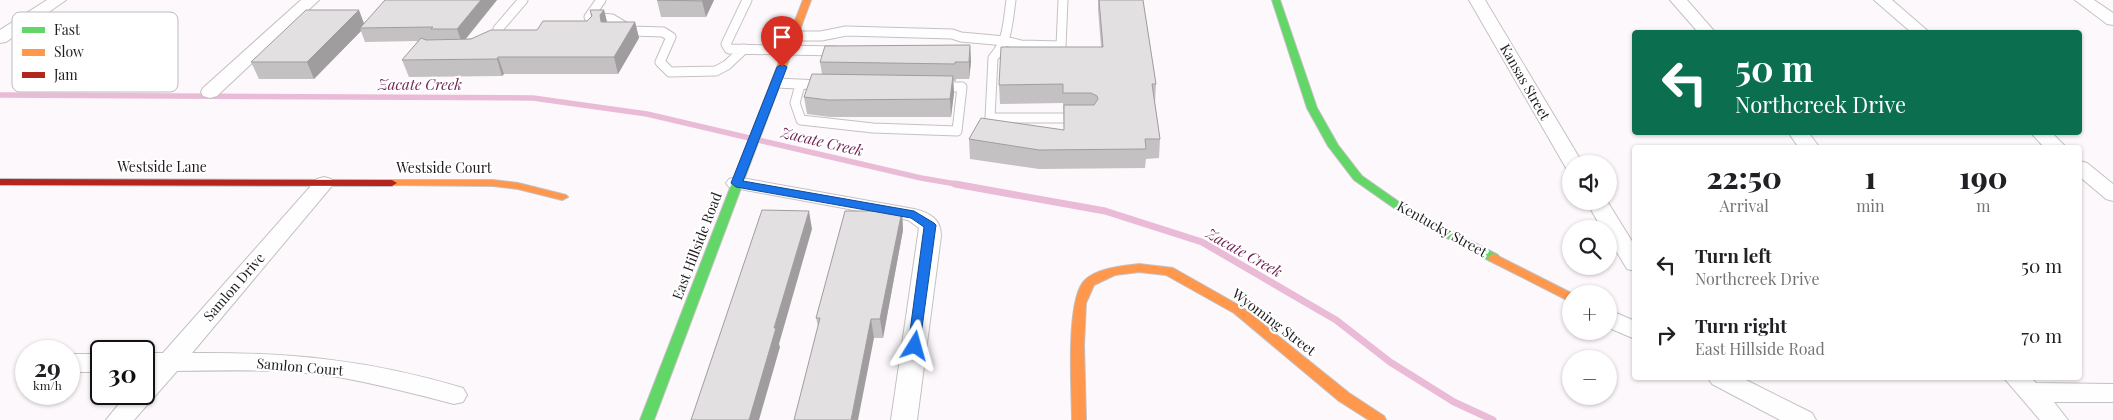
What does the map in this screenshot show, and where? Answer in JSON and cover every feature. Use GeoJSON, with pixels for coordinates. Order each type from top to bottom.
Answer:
{"type":"FeatureCollection","features":[{"type":"Feature","properties":{"kind":"street"},"geometry":{"type":"LineString","coordinates":[[40,12],[58,0]]}},
{"type":"Feature","properties":{"kind":"street"},"geometry":{"type":"LineString","coordinates":[[210,92],[311,0]]}},
{"type":"Feature","properties":{"kind":"street","name":"East Hillside Road"},"geometry":{"type":"LineString","coordinates":[[647,420],[807,0]]}},
{"type":"Feature","properties":{"kind":"street","name":"Kentucky Street"},"geometry":{"type":"LineString","coordinates":[[1276,0],[1312,108],[1333,146],[1358,178],[1408,213],[1562,293]]}},
{"type":"Feature","properties":{"kind":"street","name":"Kansas Street"},"geometry":{"type":"LineString","coordinates":[[1476,0],[1568,155]]}},
{"type":"Feature","properties":{"kind":"street"},"geometry":{"type":"LineString","coordinates":[[1678,0],[1705,30]]}},
{"type":"Feature","properties":{"kind":"street"},"geometry":{"type":"LineString","coordinates":[[1882,0],[1919,30]]}},
{"type":"Feature","properties":{"kind":"street"},"geometry":{"type":"LineString","coordinates":[[2084,0],[2113,20]]}},
{"type":"Feature","properties":{"kind":"street"},"geometry":{"type":"LineString","coordinates":[[0,38],[12,30]]}},
{"type":"Feature","properties":{"kind":"street"},"geometry":{"type":"LineString","coordinates":[[1799,135],[1808,145]]}},
{"type":"Feature","properties":{"kind":"street"},"geometry":{"type":"LineString","coordinates":[[2042,135],[2054,145]]}},
{"type":"Feature","properties":{"kind":"street"},"geometry":{"type":"LineString","coordinates":[[2082,169],[2113,195]]}},
{"type":"Feature","properties":{"kind":"street","name":"Westside Lane"},"geometry":{"type":"LineString","coordinates":[[0,182],[324,183]]}},
{"type":"Feature","properties":{"kind":"street","name":"Westside Court"},"geometry":{"type":"LineString","coordinates":[[324,183],[493,183],[518,186],[562,197]]}},
{"type":"Feature","properties":{"kind":"street","name":"Samlon Drive"},"geometry":{"type":"LineString","coordinates":[[155,379],[324,183]]}},
{"type":"Feature","properties":{"kind":"street"},"geometry":{"type":"LineString","coordinates":[[736,183],[914,215],[930,225],[904,420]]}},
{"type":"Feature","properties":{"kind":"street"},"geometry":{"type":"LineString","coordinates":[[1602,210],[1632,259]]}},
{"type":"Feature","properties":{"kind":"street","name":"Wyoming Street"},"geometry":{"type":"LineString","coordinates":[[1080,420],[1078,345],[1080,303],[1089,283],[1112,271],[1139,268],[1169,271],[1238,310],[1344,397],[1379,420]]}},
{"type":"Feature","properties":{"kind":"street"},"geometry":{"type":"LineString","coordinates":[[1617,322],[1632,330]]}},
{"type":"Feature","properties":{"kind":"street","name":"Samlon Court"},"geometry":{"type":"LineString","coordinates":[[155,362],[274,363],[320,366],[361,373],[454,395]]}},
{"type":"Feature","properties":{"kind":"street"},"geometry":{"type":"LineString","coordinates":[[1725,380],[1802,420]]}},
{"type":"Feature","properties":{"kind":"street"},"geometry":{"type":"LineString","coordinates":[[2024,385],[2113,393]]}},
{"type":"Feature","properties":{"kind":"street"},"geometry":{"type":"LineString","coordinates":[[2024,385],[2055,420]]}},
{"type":"Feature","properties":{"kind":"street","name":"Samlon Drive"},"geometry":{"type":"LineString","coordinates":[[119,420],[132,405]]}},
{"type":"Feature","properties":{"kind":"lane"},"geometry":{"type":"LineString","coordinates":[[499,38],[498,29],[523,0]]}},
{"type":"Feature","properties":{"kind":"lane"},"geometry":{"type":"LineString","coordinates":[[601,0],[587,20],[612,18],[621,22],[632,31]]}},
{"type":"Feature","properties":{"kind":"lane"},"geometry":{"type":"LineString","coordinates":[[747,0],[726,44],[729,49],[845,51]]}},
{"type":"Feature","properties":{"kind":"lane"},"geometry":{"type":"LineString","coordinates":[[1010,0],[1005,41],[1001,51],[993,58],[990,118],[1082,118]]}},
{"type":"Feature","properties":{"kind":"lane"},"geometry":{"type":"LineString","coordinates":[[793,36],[821,36],[846,31],[952,34],[960,42],[1005,41],[1022,45],[1061,46],[1063,0]]}},
{"type":"Feature","properties":{"kind":"lane"},"geometry":{"type":"LineString","coordinates":[[617,32],[663,32],[671,37],[660,62],[670,72],[716,71],[727,65],[744,49]]}},
{"type":"Feature","properties":{"kind":"lane"},"geometry":{"type":"LineString","coordinates":[[488,44],[499,38],[517,38]]}},
{"type":"Feature","properties":{"kind":"lane"},"geometry":{"type":"LineString","coordinates":[[776,83],[829,86]]}},
{"type":"Feature","properties":{"kind":"lane"},"geometry":{"type":"LineString","coordinates":[[800,85],[795,103],[801,120],[873,128],[957,131],[962,87],[934,87]]}},
{"type":"Feature","properties":{"kind":"building"},"geometry":{"type":"Polygon","coordinates":[[[385,0],[481,0],[457,29],[431,29],[433,27],[360,28],[385,0]]]}},
{"type":"Feature","properties":{"kind":"building"},"geometry":{"type":"Polygon","coordinates":[[[657,0],[703,0],[702,1],[657,0]]]}},
{"type":"Feature","properties":{"kind":"building"},"geometry":{"type":"Polygon","coordinates":[[[1099,0],[1143,0],[1156,84],[1152,84],[1160,139],[1145,139],[1146,149],[1039,150],[969,139],[981,118],[1064,130],[1064,105],[1094,105],[1098,99],[1097,96],[1091,93],[1063,93],[1063,84],[999,85],[1001,47],[1103,47],[1099,0]]]}},
{"type":"Feature","properties":{"kind":"building"},"geometry":{"type":"Polygon","coordinates":[[[306,10],[359,10],[307,62],[251,62],[306,10]]]}},
{"type":"Feature","properties":{"kind":"building"},"geometry":{"type":"Polygon","coordinates":[[[590,10],[604,10],[600,15],[601,22],[635,22],[614,57],[498,57],[497,59],[402,60],[421,38],[426,40],[471,39],[491,30],[537,30],[543,21],[587,21],[592,16],[590,10]]]}},
{"type":"Feature","properties":{"kind":"building"},"geometry":{"type":"Polygon","coordinates":[[[970,45],[969,62],[955,62],[955,64],[820,62],[825,46],[970,45]]]}},
{"type":"Feature","properties":{"kind":"building"},"geometry":{"type":"Polygon","coordinates":[[[812,74],[953,76],[950,99],[828,100],[804,97],[812,74]]]}},
{"type":"Feature","properties":{"kind":"building"},"geometry":{"type":"Polygon","coordinates":[[[762,210],[809,211],[749,420],[691,420],[762,210]]]}},
{"type":"Feature","properties":{"kind":"building"},"geometry":{"type":"Polygon","coordinates":[[[845,211],[902,211],[880,319],[871,319],[851,420],[794,420],[820,318],[816,318],[845,211]]]}},
{"type":"Feature","properties":{"kind":"waterway","name":"Zacate Creek"},"geometry":{"type":"LineString","coordinates":[[0,95],[533,98],[647,114],[921,178],[962,185]]}},
{"type":"Feature","properties":{"kind":"waterway","name":"Zacate Creek"},"geometry":{"type":"LineString","coordinates":[[955,184],[1105,211],[1202,242],[1336,320],[1390,362],[1454,402],[1493,420]]}},
{"type":"Feature","properties":{"kind":"traffic: fast"},"geometry":{"type":"LineString","coordinates":[[1276,0],[1312,108],[1333,146],[1358,178],[1408,213],[1494,258]]}},
{"type":"Feature","properties":{"kind":"traffic: fast"},"geometry":{"type":"LineString","coordinates":[[647,420],[768,103]]}},
{"type":"Feature","properties":{"kind":"traffic: slow"},"geometry":{"type":"LineString","coordinates":[[768,103],[807,0]]}},
{"type":"Feature","properties":{"kind":"traffic: slow"},"geometry":{"type":"LineString","coordinates":[[392,183],[493,183],[518,186],[562,197]]}},
{"type":"Feature","properties":{"kind":"traffic: slow"},"geometry":{"type":"LineString","coordinates":[[1494,258],[1562,293]]}},
{"type":"Feature","properties":{"kind":"traffic: slow"},"geometry":{"type":"LineString","coordinates":[[1079,420],[1078,345],[1080,303],[1089,283],[1112,271],[1139,268],[1169,271],[1238,310],[1344,397],[1379,420]]}},
{"type":"Feature","properties":{"kind":"traffic: jam"},"geometry":{"type":"LineString","coordinates":[[0,182],[392,183]]}},
{"type":"Feature","properties":{"kind":"route"},"geometry":{"type":"LineString","coordinates":[[782,67],[748,157],[736,183],[914,215],[930,225],[915,346]]}}]}
